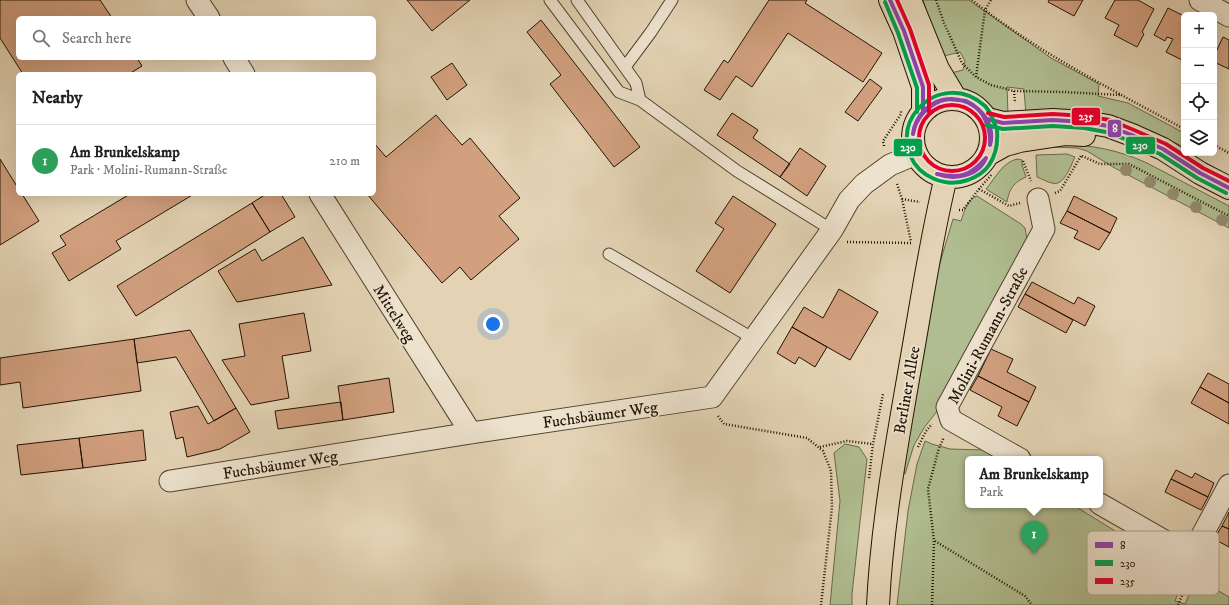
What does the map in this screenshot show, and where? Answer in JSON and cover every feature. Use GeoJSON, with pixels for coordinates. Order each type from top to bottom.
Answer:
{"type":"FeatureCollection","features":[{"type":"Feature","properties":{"kind":"main road"},"geometry":{"type":"LineString","coordinates":[[890,0],[904,32],[923,86],[923,112]]}},
{"type":"Feature","properties":{"kind":"main road"},"geometry":{"type":"LineString","coordinates":[[910,0],[938,70],[956,99]]}},
{"type":"Feature","properties":{"kind":"main road"},"geometry":{"type":"LineString","coordinates":[[947,99],[956,99],[974,105],[981,111],[987,119],[991,130],[992,142],[989,154],[982,164],[972,173],[959,177],[946,177],[934,173],[923,165],[916,154],[913,143],[913,132],[916,121],[930,106],[947,99]]}},
{"type":"Feature","properties":{"kind":"main road"},"geometry":{"type":"LineString","coordinates":[[987,119],[1003,123],[1053,120],[1079,121],[1108,126],[1132,134],[1163,149],[1200,173],[1229,188]]}},
{"type":"Feature","properties":{"kind":"main road"},"geometry":{"type":"LineString","coordinates":[[989,154],[1005,144],[1020,140],[1066,134],[1095,136],[1122,141],[1146,150],[1183,168],[1200,173]]}},
{"type":"Feature","properties":{"kind":"main road","name":"Berliner Allee"},"geometry":{"type":"LineString","coordinates":[[878,605],[879,577],[887,505],[895,453],[934,232],[946,177]]}},
{"type":"Feature","properties":{"kind":"street"},"geometry":{"type":"LineString","coordinates":[[197,0],[208,16]]}},
{"type":"Feature","properties":{"kind":"street"},"geometry":{"type":"LineString","coordinates":[[1200,0],[1229,16]]}},
{"type":"Feature","properties":{"kind":"street"},"geometry":{"type":"LineString","coordinates":[[235,60],[243,72]]}},
{"type":"Feature","properties":{"kind":"street"},"geometry":{"type":"LineString","coordinates":[[712,397],[827,236],[849,200],[864,184],[890,165],[916,154]]}},
{"type":"Feature","properties":{"kind":"street","name":"Mittelweg"},"geometry":{"type":"LineString","coordinates":[[321,196],[471,433]]}},
{"type":"Feature","properties":{"kind":"street","name":"Molini-Rumann-Straße"},"geometry":{"type":"LineString","coordinates":[[1015,456],[949,413],[1044,229],[1038,199]]}},
{"type":"Feature","properties":{"kind":"street","name":"Fuchsbäumer Weg"},"geometry":{"type":"LineString","coordinates":[[170,481],[471,433],[712,397]]}},
{"type":"Feature","properties":{"kind":"street"},"geometry":{"type":"LineString","coordinates":[[1204,531],[1229,485]]}},
{"type":"Feature","properties":{"kind":"street"},"geometry":{"type":"LineString","coordinates":[[1103,506],[1147,531]]}},
{"type":"Feature","properties":{"kind":"lane"},"geometry":{"type":"LineString","coordinates":[[550,0],[620,92],[640,100],[827,236]]}},
{"type":"Feature","properties":{"kind":"lane"},"geometry":{"type":"LineString","coordinates":[[577,0],[636,84],[640,100]]}},
{"type":"Feature","properties":{"kind":"lane"},"geometry":{"type":"LineString","coordinates":[[625,68],[672,0]]}},
{"type":"Feature","properties":{"kind":"lane"},"geometry":{"type":"LineString","coordinates":[[609,254],[754,339]]}},
{"type":"Feature","properties":{"kind":"path"},"geometry":{"type":"LineString","coordinates":[[936,0],[944,23],[962,62],[976,77],[992,85],[1014,92],[1064,92],[1123,96]]}},
{"type":"Feature","properties":{"kind":"path"},"geometry":{"type":"LineString","coordinates":[[972,0],[1053,57],[1181,127]]}},
{"type":"Feature","properties":{"kind":"path"},"geometry":{"type":"LineString","coordinates":[[976,77],[985,10],[991,0]]}},
{"type":"Feature","properties":{"kind":"path"},"geometry":{"type":"LineString","coordinates":[[883,141],[901,114],[901,108]]}},
{"type":"Feature","properties":{"kind":"path"},"geometry":{"type":"LineString","coordinates":[[1217,147],[1229,153]]}},
{"type":"Feature","properties":{"kind":"path"},"geometry":{"type":"LineString","coordinates":[[963,210],[979,188],[1009,206],[1060,192],[1082,155]]}},
{"type":"Feature","properties":{"kind":"path"},"geometry":{"type":"LineString","coordinates":[[1022,158],[1038,199]]}},
{"type":"Feature","properties":{"kind":"path"},"geometry":{"type":"LineString","coordinates":[[1100,164],[1129,164],[1229,216]]}},
{"type":"Feature","properties":{"kind":"path"},"geometry":{"type":"LineString","coordinates":[[827,236],[911,243]]}},
{"type":"Feature","properties":{"kind":"path"},"geometry":{"type":"LineString","coordinates":[[712,397],[715,413],[724,424],[806,438],[823,451],[831,471],[832,507],[821,605]]}},
{"type":"Feature","properties":{"kind":"path"},"geometry":{"type":"LineString","coordinates":[[917,450],[926,431],[949,413]]}},
{"type":"Feature","properties":{"kind":"path"},"geometry":{"type":"LineString","coordinates":[[932,605],[934,540],[928,489],[949,413]]}},
{"type":"Feature","properties":{"kind":"path"},"geometry":{"type":"LineString","coordinates":[[819,447],[847,441],[872,444]]}},
{"type":"Feature","properties":{"kind":"path"},"geometry":{"type":"LineString","coordinates":[[934,540],[1025,596],[1032,605]]}},
{"type":"Feature","properties":{"kind":"path"},"geometry":{"type":"LineString","coordinates":[[1178,605],[1182,595]]}},
{"type":"Feature","properties":{"kind":"green space"},"geometry":{"type":"Polygon","coordinates":[[[923,0],[969,0],[1051,58],[1099,84],[1098,96],[1128,103],[1181,131],[1181,146],[1138,126],[1026,116],[1024,89],[1007,87],[1008,114],[992,108],[965,90],[947,74],[963,70],[965,61],[960,52],[940,57],[923,0]]]}},
{"type":"Feature","properties":{"kind":"green space"},"geometry":{"type":"Polygon","coordinates":[[[1058,144],[1081,145],[1114,151],[1147,163],[1229,206],[1229,228],[1113,167],[1087,151],[1077,148],[1053,147],[1058,144]]]}},
{"type":"Feature","properties":{"kind":"green space"},"geometry":{"type":"Polygon","coordinates":[[[1067,154],[1075,157],[1069,170],[1060,182],[1052,183],[1037,177],[1036,155],[1067,154]]]}},
{"type":"Feature","properties":{"kind":"green space"},"geometry":{"type":"Polygon","coordinates":[[[1017,159],[1022,160],[1026,177],[1018,181],[1013,186],[1009,193],[1007,202],[986,189],[1003,167],[1017,159]]]}},
{"type":"Feature","properties":{"kind":"green space"},"geometry":{"type":"Polygon","coordinates":[[[977,196],[1021,224],[1025,228],[1027,239],[941,406],[924,428],[914,445],[905,474],[901,474],[937,273],[953,219],[961,221],[968,203],[977,196]]]}},
{"type":"Feature","properties":{"kind":"green space"},"geometry":{"type":"Polygon","coordinates":[[[925,441],[950,449],[984,450],[994,456],[965,456],[965,508],[1078,508],[1115,531],[1087,531],[1087,595],[1177,595],[1175,601],[1185,604],[1189,595],[1219,595],[1219,591],[1229,597],[1229,605],[897,605],[908,511],[917,464],[925,441]]]}},
{"type":"Feature","properties":{"kind":"green space"},"geometry":{"type":"Polygon","coordinates":[[[845,444],[859,447],[867,459],[852,605],[830,605],[840,501],[834,453],[845,444]]]}},
{"type":"Feature","properties":{"kind":"building"},"geometry":{"type":"Polygon","coordinates":[[[0,0],[100,0],[111,16],[16,16],[16,60],[138,60],[142,66],[132,72],[22,72],[0,38],[0,0]]]}},
{"type":"Feature","properties":{"kind":"building"},"geometry":{"type":"Polygon","coordinates":[[[407,0],[470,0],[432,31],[407,0]]]}},
{"type":"Feature","properties":{"kind":"building"},"geometry":{"type":"Polygon","coordinates":[[[769,0],[807,0],[805,3],[882,53],[863,82],[788,33],[752,87],[736,76],[720,100],[704,90],[724,60],[728,63],[769,0]]]}},
{"type":"Feature","properties":{"kind":"building"},"geometry":{"type":"Polygon","coordinates":[[[1049,0],[1083,0],[1074,16],[1048,2],[1049,0]]]}},
{"type":"Feature","properties":{"kind":"building"},"geometry":{"type":"Polygon","coordinates":[[[1115,0],[1138,0],[1154,9],[1142,32],[1144,34],[1137,47],[1114,35],[1119,25],[1105,18],[1115,0]]]}},
{"type":"Feature","properties":{"kind":"building"},"geometry":{"type":"Polygon","coordinates":[[[1168,8],[1181,14],[1181,60],[1166,52],[1173,39],[1167,37],[1165,41],[1154,35],[1168,8]]]}},
{"type":"Feature","properties":{"kind":"building"},"geometry":{"type":"Polygon","coordinates":[[[541,20],[640,147],[614,167],[550,84],[561,75],[527,32],[541,20]]]}},
{"type":"Feature","properties":{"kind":"building"},"geometry":{"type":"Polygon","coordinates":[[[1223,37],[1229,40],[1229,69],[1217,63],[1217,50],[1223,37]]]}},
{"type":"Feature","properties":{"kind":"building"},"geometry":{"type":"Polygon","coordinates":[[[452,63],[467,85],[447,100],[431,77],[452,63]]]}},
{"type":"Feature","properties":{"kind":"building"},"geometry":{"type":"Polygon","coordinates":[[[870,79],[882,88],[858,121],[845,112],[870,79]]]}},
{"type":"Feature","properties":{"kind":"building"},"geometry":{"type":"Polygon","coordinates":[[[732,113],[758,130],[753,138],[790,164],[780,177],[717,135],[732,113]]]}},
{"type":"Feature","properties":{"kind":"building"},"geometry":{"type":"Polygon","coordinates":[[[436,115],[462,145],[470,138],[520,198],[499,216],[519,239],[471,280],[460,267],[442,283],[369,196],[376,196],[376,145],[386,157],[436,115]]]}},
{"type":"Feature","properties":{"kind":"building"},"geometry":{"type":"Polygon","coordinates":[[[800,148],[826,166],[807,196],[780,177],[800,148]]]}},
{"type":"Feature","properties":{"kind":"building"},"geometry":{"type":"Polygon","coordinates":[[[0,159],[16,185],[16,196],[23,196],[39,221],[0,245],[0,159]]]}},
{"type":"Feature","properties":{"kind":"building"},"geometry":{"type":"Polygon","coordinates":[[[127,196],[191,196],[116,241],[121,249],[69,281],[52,253],[66,245],[60,236],[127,196]]]}},
{"type":"Feature","properties":{"kind":"building"},"geometry":{"type":"Polygon","coordinates":[[[263,196],[282,196],[295,217],[270,232],[252,203],[263,196]]]}},
{"type":"Feature","properties":{"kind":"building"},"geometry":{"type":"Polygon","coordinates":[[[733,196],[776,224],[730,293],[696,271],[724,229],[715,223],[733,196]]]}},
{"type":"Feature","properties":{"kind":"building"},"geometry":{"type":"Polygon","coordinates":[[[1074,196],[1117,218],[1110,233],[1067,211],[1074,196]]]}},
{"type":"Feature","properties":{"kind":"building"},"geometry":{"type":"Polygon","coordinates":[[[252,203],[270,232],[136,316],[117,286],[252,203]]]}},
{"type":"Feature","properties":{"kind":"building"},"geometry":{"type":"Polygon","coordinates":[[[1067,211],[1110,233],[1099,250],[1074,238],[1078,231],[1060,223],[1067,211]]]}},
{"type":"Feature","properties":{"kind":"building"},"geometry":{"type":"Polygon","coordinates":[[[303,237],[332,285],[237,302],[218,271],[255,249],[262,261],[303,237]]]}},
{"type":"Feature","properties":{"kind":"building"},"geometry":{"type":"Polygon","coordinates":[[[1032,282],[1074,304],[1078,297],[1095,306],[1085,326],[1025,294],[1032,282]]]}},
{"type":"Feature","properties":{"kind":"building"},"geometry":{"type":"Polygon","coordinates":[[[839,289],[878,312],[850,360],[792,327],[804,307],[823,318],[839,289]]]}},
{"type":"Feature","properties":{"kind":"building"},"geometry":{"type":"Polygon","coordinates":[[[1025,294],[1073,320],[1066,333],[1018,307],[1025,294]]]}},
{"type":"Feature","properties":{"kind":"building"},"geometry":{"type":"Polygon","coordinates":[[[304,313],[311,351],[282,356],[289,398],[251,405],[222,360],[245,356],[239,324],[304,313]]]}},
{"type":"Feature","properties":{"kind":"building"},"geometry":{"type":"Polygon","coordinates":[[[792,327],[827,347],[815,367],[799,357],[795,364],[777,353],[792,327]]]}},
{"type":"Feature","properties":{"kind":"building"},"geometry":{"type":"Polygon","coordinates":[[[190,330],[236,408],[214,421],[176,357],[137,363],[134,339],[190,330]]]}},
{"type":"Feature","properties":{"kind":"building"},"geometry":{"type":"Polygon","coordinates":[[[134,339],[141,391],[23,408],[20,382],[0,385],[0,358],[134,339]]]}},
{"type":"Feature","properties":{"kind":"building"},"geometry":{"type":"Polygon","coordinates":[[[991,349],[1013,359],[1007,372],[1036,387],[1029,402],[978,376],[991,349]]]}},
{"type":"Feature","properties":{"kind":"building"},"geometry":{"type":"Polygon","coordinates":[[[1208,373],[1229,384],[1229,403],[1200,387],[1208,373]]]}},
{"type":"Feature","properties":{"kind":"building"},"geometry":{"type":"Polygon","coordinates":[[[978,376],[1029,402],[1017,426],[998,416],[1002,407],[970,390],[978,376]]]}},
{"type":"Feature","properties":{"kind":"building"},"geometry":{"type":"Polygon","coordinates":[[[389,378],[394,412],[343,420],[338,386],[389,378]]]}},
{"type":"Feature","properties":{"kind":"building"},"geometry":{"type":"Polygon","coordinates":[[[1200,387],[1229,403],[1229,424],[1191,403],[1200,387]]]}},
{"type":"Feature","properties":{"kind":"building"},"geometry":{"type":"Polygon","coordinates":[[[341,402],[343,420],[278,429],[275,411],[341,402]]]}},
{"type":"Feature","properties":{"kind":"building"},"geometry":{"type":"Polygon","coordinates":[[[198,406],[208,424],[236,408],[250,432],[220,449],[187,457],[183,437],[176,439],[170,412],[198,406]]]}},
{"type":"Feature","properties":{"kind":"building"},"geometry":{"type":"Polygon","coordinates":[[[143,430],[146,460],[83,468],[79,438],[143,430]]]}},
{"type":"Feature","properties":{"kind":"building"},"geometry":{"type":"Polygon","coordinates":[[[79,438],[83,468],[21,475],[17,445],[79,438]]]}},
{"type":"Feature","properties":{"kind":"building"},"geometry":{"type":"Polygon","coordinates":[[[1176,470],[1192,478],[1195,473],[1214,483],[1208,497],[1171,479],[1176,470]]]}},
{"type":"Feature","properties":{"kind":"building"},"geometry":{"type":"Polygon","coordinates":[[[1171,479],[1208,497],[1201,510],[1165,492],[1171,479]]]}},
{"type":"Feature","properties":{"kind":"building"},"geometry":{"type":"Polygon","coordinates":[[[1229,512],[1229,529],[1222,526],[1229,512]]]}},
{"type":"Feature","properties":{"kind":"building"},"geometry":{"type":"Polygon","coordinates":[[[1222,526],[1229,529],[1229,547],[1219,542],[1219,531],[1222,526]]]}},
{"type":"Feature","properties":{"kind":"transit line","name":"8"},"geometry":{"type":"LineString","coordinates":[[890,0],[904,31],[923,87],[923,112]]}},
{"type":"Feature","properties":{"kind":"transit line","name":"235"},"geometry":{"type":"LineString","coordinates":[[897,0],[910,29],[929,85],[929,112]]}},
{"type":"Feature","properties":{"kind":"transit line","name":"230"},"geometry":{"type":"LineString","coordinates":[[885,2],[898,33],[917,88],[917,112]]}},
{"type":"Feature","properties":{"kind":"transit line","name":"230"},"geometry":{"type":"LineString","coordinates":[[996,127],[987,108],[977,100],[959,93],[942,94],[925,102],[913,116],[907,132],[909,153],[914,163],[926,175],[934,179],[950,183],[968,180],[977,176],[987,168],[996,148],[997,130]]}},
{"type":"Feature","properties":{"kind":"transit line","name":"8"},"geometry":{"type":"LineString","coordinates":[[913,134],[917,121],[930,105],[950,99]]}},
{"type":"Feature","properties":{"kind":"transit line","name":"8"},"geometry":{"type":"LineString","coordinates":[[913,134],[916,123],[930,106],[940,101],[950,99]]}},
{"type":"Feature","properties":{"kind":"transit line","name":"8"},"geometry":{"type":"LineString","coordinates":[[950,99],[966,101],[972,104],[982,114],[988,125],[990,145]]}},
{"type":"Feature","properties":{"kind":"transit line","name":"8"},"geometry":{"type":"LineString","coordinates":[[950,99],[967,102],[982,113],[990,128],[990,145]]}},
{"type":"Feature","properties":{"kind":"transit line","name":"235"},"geometry":{"type":"LineString","coordinates":[[952,105],[964,108],[975,115],[982,126],[985,138],[982,150],[975,161],[964,168],[952,171],[940,168],[929,161],[922,150],[919,138],[922,126],[929,115],[940,108],[952,105]]}},
{"type":"Feature","properties":{"kind":"transit line","name":"235"},"geometry":{"type":"LineString","coordinates":[[988,113],[1004,117],[1053,114],[1085,116],[1110,120],[1166,144],[1203,168],[1229,181]]}},
{"type":"Feature","properties":{"kind":"transit line","name":"8"},"geometry":{"type":"LineString","coordinates":[[987,119],[1003,123],[1053,120],[1085,122],[1108,126],[1163,149],[1200,173],[1229,188]]}},
{"type":"Feature","properties":{"kind":"transit line","name":"230"},"geometry":{"type":"LineString","coordinates":[[986,125],[1003,129],[1053,126],[1084,128],[1106,132],[1160,154],[1197,178],[1226,193]]}},
{"type":"Feature","properties":{"kind":"transit line","name":"8"},"geometry":{"type":"LineString","coordinates":[[937,174],[952,176],[964,175],[975,169],[986,158]]}},
{"type":"Feature","properties":{"kind":"transit line","name":"8"},"geometry":{"type":"LineString","coordinates":[[937,174],[957,177],[971,173],[977,169],[986,158]]}},
{"type":"Feature","properties":{"kind":"place","name":"Am Brunkelskamp"},"geometry":{"type":"Point","coordinates":[1034,554]}}]}
